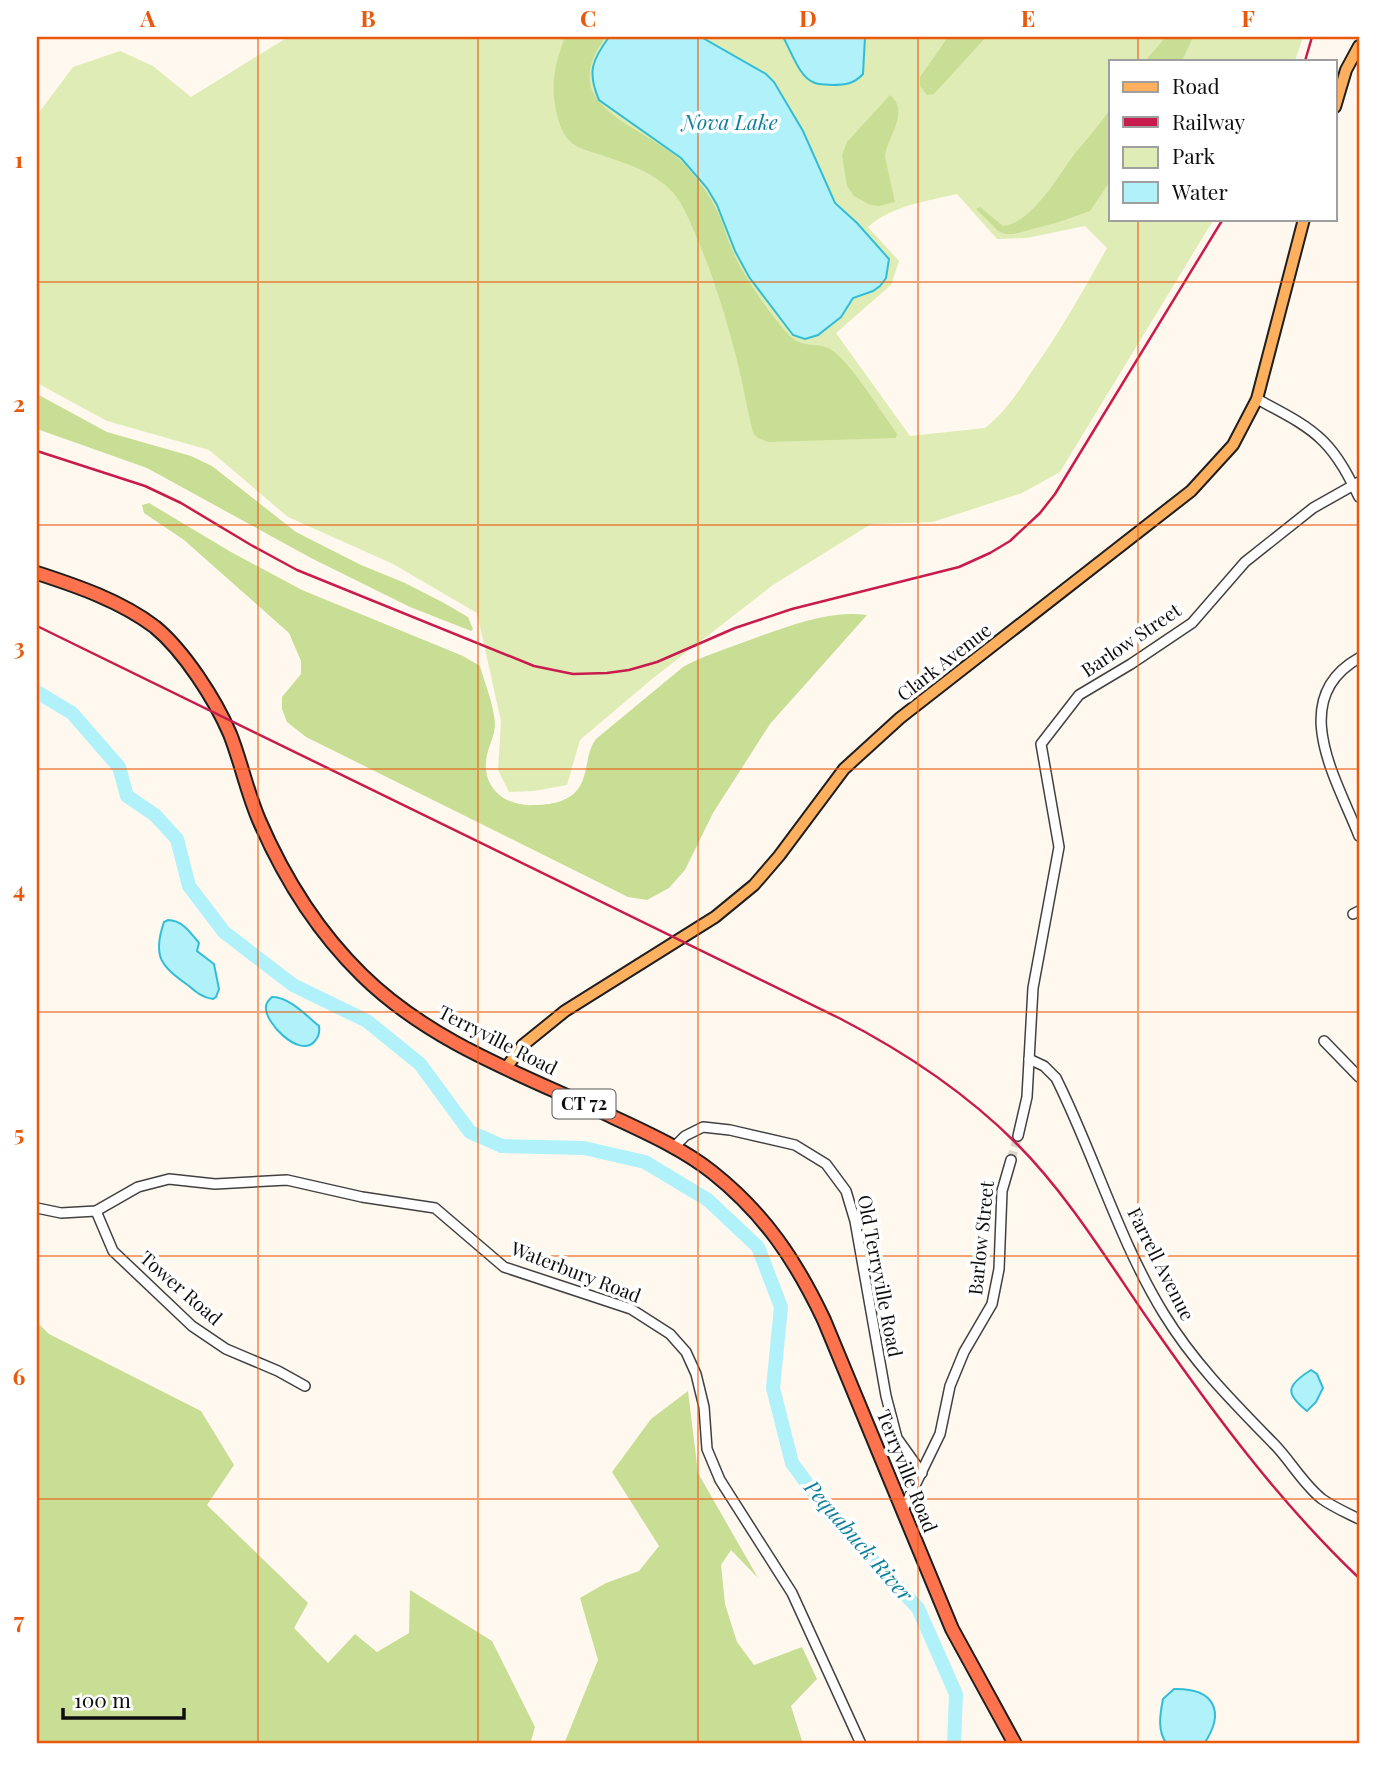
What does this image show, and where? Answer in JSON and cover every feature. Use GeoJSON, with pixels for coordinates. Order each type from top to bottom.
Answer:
{"type":"FeatureCollection","features":[{"type":"Feature","properties":{"kind":"highway","name":"Terryville Road"},"geometry":{"type":"LineString","coordinates":[[37,573],[97,594],[155,628],[199,676],[229,733],[258,819],[298,899],[364,977],[406,1012],[457,1045],[673,1148],[711,1171],[746,1202],[775,1234],[792,1259],[824,1321],[952,1629],[1015,1744]]}},
{"type":"Feature","properties":{"kind":"main road"},"geometry":{"type":"LineString","coordinates":[[1336,104],[1346,70],[1359,46]]}},
{"type":"Feature","properties":{"kind":"main road","name":"Clark Avenue"},"geometry":{"type":"LineString","coordinates":[[506,1068],[523,1045],[565,1011],[715,918],[754,886],[844,769],[900,718],[1191,491],[1233,445],[1257,399],[1304,220]]}},
{"type":"Feature","properties":{"kind":"street"},"geometry":{"type":"LineString","coordinates":[[1257,399],[1319,436],[1356,484],[1359,497]]}},
{"type":"Feature","properties":{"kind":"street","name":"Barlow Street"},"geometry":{"type":"LineString","coordinates":[[1018,1136],[1026,1106],[1033,988],[1059,847],[1041,744],[1079,695],[1192,623],[1245,562],[1313,508],[1356,484]]}},
{"type":"Feature","properties":{"kind":"street"},"geometry":{"type":"LineString","coordinates":[[1359,659],[1330,686],[1322,704],[1320,723],[1325,752],[1359,836]]}},
{"type":"Feature","properties":{"kind":"street"},"geometry":{"type":"LineString","coordinates":[[1324,1041],[1359,1077]]}},
{"type":"Feature","properties":{"kind":"street","name":"Farrell Avenue"},"geometry":{"type":"LineString","coordinates":[[1029,1059],[1047,1068],[1056,1078],[1144,1277],[1163,1313],[1187,1349],[1216,1385],[1280,1450],[1318,1495],[1359,1519]]}},
{"type":"Feature","properties":{"kind":"street","name":"Old Terryville Road"},"geometry":{"type":"LineString","coordinates":[[673,1148],[685,1136],[703,1127],[730,1130],[795,1145],[826,1164],[833,1173],[846,1191],[855,1221],[886,1396],[897,1438],[922,1473]]}},
{"type":"Feature","properties":{"kind":"street","name":"Barlow Street"},"geometry":{"type":"LineString","coordinates":[[902,1510],[940,1434],[950,1386],[964,1352],[989,1312],[995,1297],[1000,1255],[1002,1191],[1011,1160]]}},
{"type":"Feature","properties":{"kind":"street","name":"Waterbury Road"},"geometry":{"type":"LineString","coordinates":[[37,1208],[61,1213],[96,1211],[138,1187],[169,1179],[215,1184],[287,1180],[362,1198],[435,1208],[505,1267],[631,1310],[670,1334],[685,1352],[696,1374],[704,1407],[706,1449],[720,1480],[792,1593],[860,1744]]}},
{"type":"Feature","properties":{"kind":"street","name":"Tower Road"},"geometry":{"type":"LineString","coordinates":[[96,1211],[113,1251],[192,1326],[226,1349],[278,1371],[305,1386]]}},
{"type":"Feature","properties":{"kind":"green space"},"geometry":{"type":"Polygon","coordinates":[[[288,37],[783,37],[817,84],[842,85],[863,74],[865,37],[1303,37],[1295,60],[1109,60],[1109,220],[1213,220],[1060,472],[1022,493],[933,522],[871,524],[773,585],[652,679],[580,740],[567,785],[509,792],[498,770],[501,721],[477,613],[393,564],[288,517],[209,450],[107,421],[37,383],[37,115],[73,67],[120,51],[153,66],[191,97],[288,37]],[[957,194],[898,209],[868,227],[899,261],[891,285],[836,333],[910,436],[985,428],[992,422],[1015,396],[1051,343],[1107,248],[1085,226],[1027,238],[997,239],[957,194]]]}},
{"type":"Feature","properties":{"kind":"green space"},"geometry":{"type":"Polygon","coordinates":[[[565,37],[606,37],[594,56],[590,69],[590,83],[598,100],[620,119],[672,153],[691,172],[717,211],[745,275],[772,314],[798,342],[824,347],[838,355],[872,398],[897,434],[896,438],[768,442],[753,433],[721,302],[684,209],[669,188],[659,180],[625,163],[575,145],[562,129],[554,100],[554,82],[565,37]]]}},
{"type":"Feature","properties":{"kind":"green space"},"geometry":{"type":"Polygon","coordinates":[[[948,37],[986,37],[934,94],[927,95],[920,86],[920,77],[948,37]]]}},
{"type":"Feature","properties":{"kind":"green space"},"geometry":{"type":"Polygon","coordinates":[[[1166,37],[1193,37],[1182,60],[1146,60],[1166,37]]]}},
{"type":"Feature","properties":{"kind":"green space"},"geometry":{"type":"Polygon","coordinates":[[[890,95],[896,102],[898,117],[885,157],[895,202],[870,205],[854,196],[847,186],[842,155],[847,142],[890,95]]]}},
{"type":"Feature","properties":{"kind":"green space"},"geometry":{"type":"Polygon","coordinates":[[[1109,111],[1109,183],[1090,211],[1059,222],[1005,234],[998,231],[976,209],[980,207],[1003,226],[1025,216],[1044,196],[1109,111]]]}},
{"type":"Feature","properties":{"kind":"green space"},"geometry":{"type":"Polygon","coordinates":[[[37,394],[107,432],[191,456],[212,466],[296,532],[444,603],[468,617],[473,629],[471,631],[410,607],[311,558],[147,468],[37,429],[37,394]]]}},
{"type":"Feature","properties":{"kind":"green space"},"geometry":{"type":"Polygon","coordinates":[[[149,503],[302,590],[463,656],[480,666],[495,724],[487,755],[487,777],[497,793],[513,803],[523,805],[552,803],[564,800],[574,793],[584,777],[590,751],[596,739],[683,667],[713,653],[804,621],[836,615],[867,615],[770,724],[713,813],[685,870],[669,888],[647,900],[628,897],[306,737],[287,722],[282,709],[282,697],[301,674],[301,661],[289,633],[184,540],[144,513],[142,505],[149,503]]]}},
{"type":"Feature","properties":{"kind":"green space"},"geometry":{"type":"Polygon","coordinates":[[[37,1322],[49,1334],[201,1411],[234,1465],[207,1505],[308,1603],[294,1628],[328,1663],[355,1634],[377,1652],[409,1633],[410,1590],[492,1641],[535,1727],[530,1744],[37,1744],[37,1322]]]}},
{"type":"Feature","properties":{"kind":"green space"},"geometry":{"type":"Polygon","coordinates":[[[688,1391],[698,1473],[758,1578],[731,1550],[721,1565],[725,1604],[737,1642],[754,1665],[802,1647],[817,1679],[791,1706],[803,1744],[564,1744],[598,1660],[580,1598],[606,1583],[639,1571],[659,1546],[612,1472],[651,1419],[688,1391]]]}},
{"type":"Feature","properties":{"kind":"water","name":"Nova Lake"},"geometry":{"type":"Polygon","coordinates":[[[609,37],[701,37],[766,74],[774,82],[803,131],[835,203],[889,259],[886,278],[880,286],[853,298],[841,317],[818,335],[805,339],[793,335],[749,277],[707,188],[681,158],[599,100],[593,82],[593,67],[609,37]]]}},
{"type":"Feature","properties":{"kind":"water"},"geometry":{"type":"Polygon","coordinates":[[[783,37],[865,37],[863,74],[853,82],[845,84],[815,83],[804,76],[783,37]]]}},
{"type":"Feature","properties":{"kind":"water"},"geometry":{"type":"Polygon","coordinates":[[[164,922],[178,922],[186,928],[199,943],[197,951],[214,964],[219,989],[213,999],[194,990],[162,960],[159,952],[160,934],[164,922]]]}},
{"type":"Feature","properties":{"kind":"water"},"geometry":{"type":"Polygon","coordinates":[[[272,997],[291,1003],[319,1026],[319,1034],[314,1042],[308,1046],[300,1045],[276,1029],[266,1007],[272,997]]]}},
{"type":"Feature","properties":{"kind":"water"},"geometry":{"type":"Polygon","coordinates":[[[1311,1370],[1317,1374],[1323,1388],[1316,1402],[1307,1411],[1295,1399],[1291,1389],[1297,1380],[1311,1370]]]}},
{"type":"Feature","properties":{"kind":"water"},"geometry":{"type":"Polygon","coordinates":[[[1174,1689],[1199,1693],[1207,1697],[1212,1704],[1214,1721],[1204,1744],[1167,1744],[1164,1739],[1160,1723],[1163,1699],[1174,1689]]]}},
{"type":"Feature","properties":{"kind":"waterway","name":"Pequabuck River"},"geometry":{"type":"LineString","coordinates":[[37,692],[72,713],[119,767],[127,796],[155,815],[177,839],[189,886],[224,932],[293,985],[367,1021],[420,1064],[470,1132],[502,1146],[584,1148],[645,1162],[708,1200],[758,1247],[781,1307],[773,1388],[792,1463],[831,1516],[918,1608],[956,1694],[954,1744]]}},
{"type":"Feature","properties":{"kind":"tunnel"},"geometry":{"type":"LineString","coordinates":[[1011,1160],[1018,1136]]}},
{"type":"Feature","properties":{"kind":"railway"},"geometry":{"type":"LineString","coordinates":[[1305,60],[1312,37]]}},
{"type":"Feature","properties":{"kind":"railway"},"geometry":{"type":"LineString","coordinates":[[37,451],[145,486],[181,503],[297,570],[534,666],[573,674],[629,670],[657,662],[735,628],[792,609],[959,567],[1010,541],[1040,513],[1055,494],[1222,220]]}},
{"type":"Feature","properties":{"kind":"railway"},"geometry":{"type":"LineString","coordinates":[[37,626],[839,1018],[932,1074],[996,1124],[1054,1185],[1224,1425],[1302,1519],[1359,1578]]}}]}
